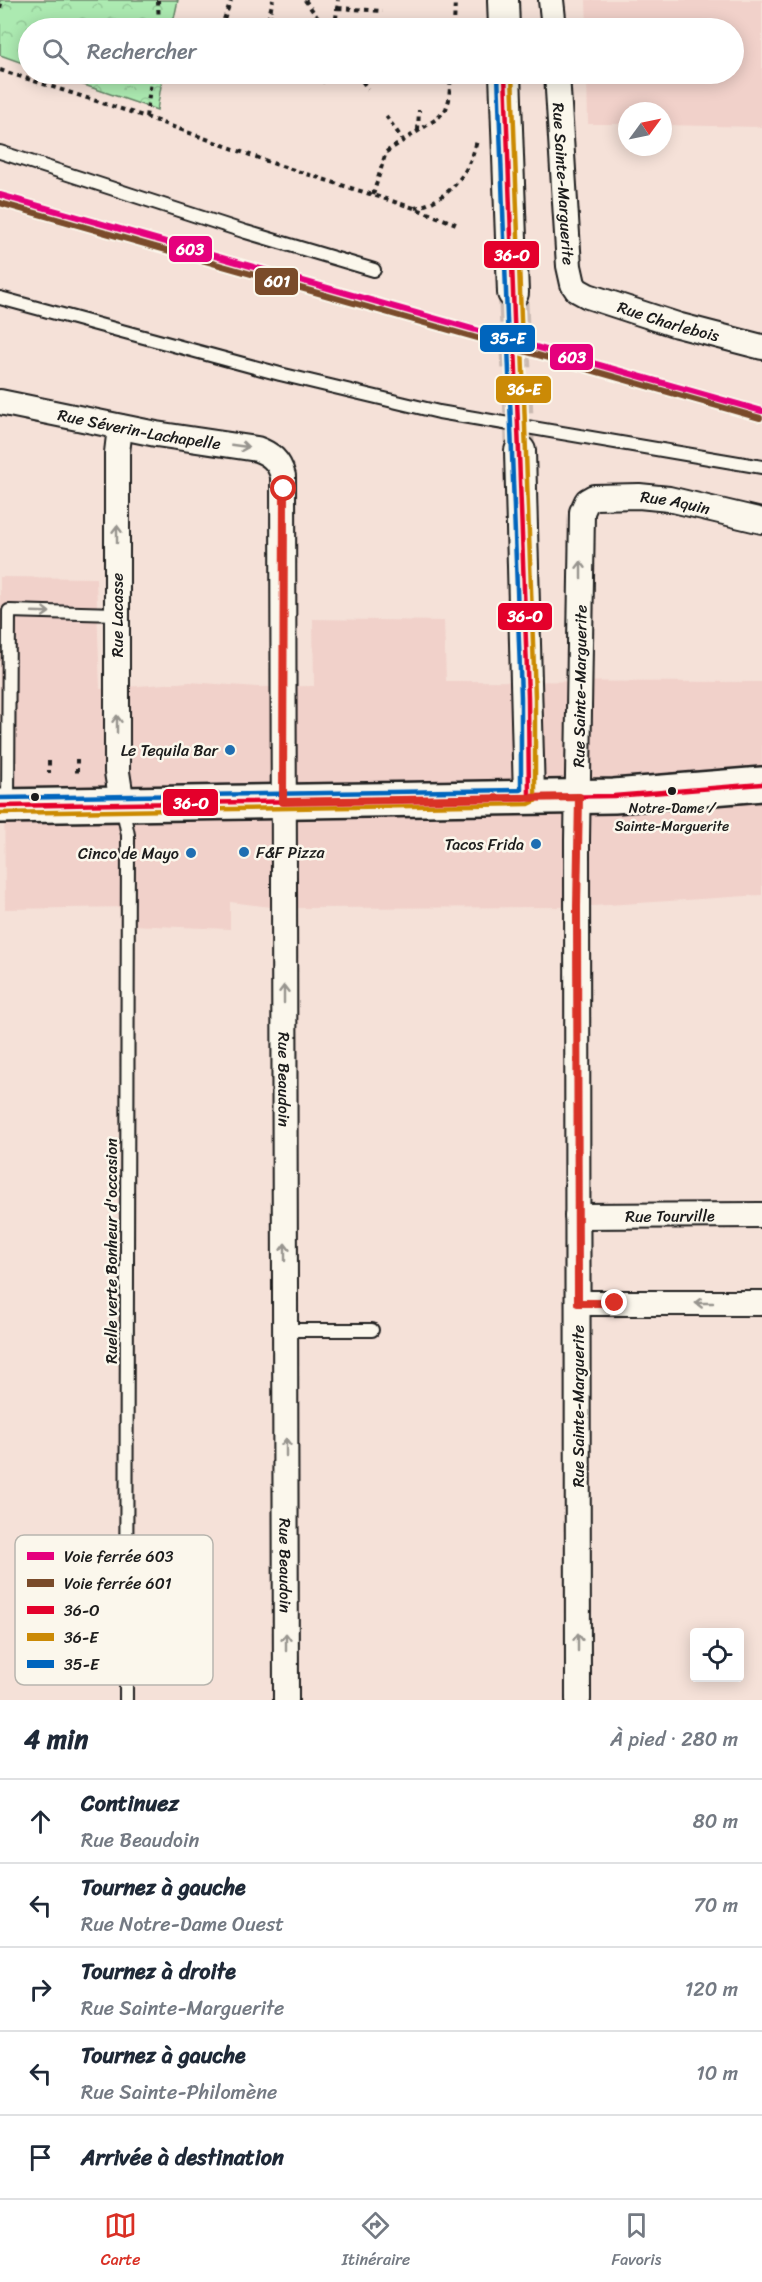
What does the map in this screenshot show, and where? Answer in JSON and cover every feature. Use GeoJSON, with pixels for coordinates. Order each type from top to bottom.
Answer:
{"type":"FeatureCollection","features":[{"type":"Feature","properties":{"kind":"main road"},"geometry":{"type":"LineString","coordinates":[[4,806],[614,796],[762,784]]}},
{"type":"Feature","properties":{"kind":"street"},"geometry":{"type":"LineString","coordinates":[[503,0],[504,18]]}},
{"type":"Feature","properties":{"kind":"street"},"geometry":{"type":"LineString","coordinates":[[551,0],[553,18]]}},
{"type":"Feature","properties":{"kind":"street"},"geometry":{"type":"LineString","coordinates":[[505,84],[513,293]]}},
{"type":"Feature","properties":{"kind":"street","name":"Rue Sainte-Marguerite"},"geometry":{"type":"LineString","coordinates":[[558,84],[569,266],[573,284],[577,290]]}},
{"type":"Feature","properties":{"kind":"street","name":"Rue Charlebois"},"geometry":{"type":"LineString","coordinates":[[577,290],[602,301],[677,325],[762,346]]}},
{"type":"Feature","properties":{"kind":"street","name":"Rue Séverin-Lachapelle"},"geometry":{"type":"LineString","coordinates":[[0,402],[156,434],[257,449],[266,452],[277,461]]}},
{"type":"Feature","properties":{"kind":"street","name":"Rue Lacasse"},"geometry":{"type":"LineString","coordinates":[[120,427],[117,453],[117,772],[122,804]]}},
{"type":"Feature","properties":{"kind":"street"},"geometry":{"type":"LineString","coordinates":[[520,451],[529,797]]}},
{"type":"Feature","properties":{"kind":"street","name":"Rue Beaudoin"},"geometry":{"type":"LineString","coordinates":[[277,461],[284,476],[286,1700]]}},
{"type":"Feature","properties":{"kind":"street","name":"Rue Aquin"},"geometry":{"type":"LineString","coordinates":[[587,501],[598,496],[669,499],[762,521]]}},
{"type":"Feature","properties":{"kind":"street","name":"Rue Sainte-Marguerite"},"geometry":{"type":"LineString","coordinates":[[579,1700],[577,874],[581,517],[587,501]]}},
{"type":"Feature","properties":{"kind":"street","name":"Rue Tourville"},"geometry":{"type":"LineString","coordinates":[[577,1216],[762,1215]]}},
{"type":"Feature","properties":{"kind":"street"},"geometry":{"type":"LineString","coordinates":[[578,1303],[762,1303]]}},
{"type":"Feature","properties":{"kind":"lane"},"geometry":{"type":"LineString","coordinates":[[0,153],[246,232],[374,270]]}},
{"type":"Feature","properties":{"kind":"lane"},"geometry":{"type":"LineString","coordinates":[[0,298],[280,374],[439,412],[762,467]]}},
{"type":"Feature","properties":{"kind":"lane"},"geometry":{"type":"LineString","coordinates":[[4,806],[5,610],[117,614]]}},
{"type":"Feature","properties":{"kind":"lane","name":"Ruelle verte Bonheur d'occasion"},"geometry":{"type":"LineString","coordinates":[[122,804],[128,847],[126,1535]]}},
{"type":"Feature","properties":{"kind":"lane"},"geometry":{"type":"LineString","coordinates":[[285,1330],[372,1330]]}},
{"type":"Feature","properties":{"kind":"lane","name":"Ruelle verte Bonheur d'occasion"},"geometry":{"type":"LineString","coordinates":[[126,1685],[126,1700]]}},
{"type":"Feature","properties":{"kind":"path"},"geometry":{"type":"LineString","coordinates":[[0,8],[2,0]]}},
{"type":"Feature","properties":{"kind":"path"},"geometry":{"type":"LineString","coordinates":[[158,0],[159,18]]}},
{"type":"Feature","properties":{"kind":"path"},"geometry":{"type":"LineString","coordinates":[[225,18],[231,0]]}},
{"type":"Feature","properties":{"kind":"path"},"geometry":{"type":"LineString","coordinates":[[273,0],[270,16],[276,18]]}},
{"type":"Feature","properties":{"kind":"path"},"geometry":{"type":"LineString","coordinates":[[305,0],[318,18]]}},
{"type":"Feature","properties":{"kind":"path"},"geometry":{"type":"LineString","coordinates":[[336,18],[338,0]]}},
{"type":"Feature","properties":{"kind":"path"},"geometry":{"type":"LineString","coordinates":[[454,18],[455,0]]}},
{"type":"Feature","properties":{"kind":"path"},"geometry":{"type":"LineString","coordinates":[[338,8],[382,11]]}},
{"type":"Feature","properties":{"kind":"path"},"geometry":{"type":"LineString","coordinates":[[0,70],[18,76]]}},
{"type":"Feature","properties":{"kind":"path"},"geometry":{"type":"LineString","coordinates":[[43,84],[456,224]]}},
{"type":"Feature","properties":{"kind":"path"},"geometry":{"type":"LineString","coordinates":[[146,117],[151,84]]}},
{"type":"Feature","properties":{"kind":"path"},"geometry":{"type":"LineString","coordinates":[[364,84],[368,89]]}},
{"type":"Feature","properties":{"kind":"path"},"geometry":{"type":"LineString","coordinates":[[373,195],[386,152],[438,118],[446,109],[450,84]]}},
{"type":"Feature","properties":{"kind":"path"},"geometry":{"type":"LineString","coordinates":[[418,130],[419,110]]}},
{"type":"Feature","properties":{"kind":"path"},"geometry":{"type":"LineString","coordinates":[[386,116],[403,140]]}},
{"type":"Feature","properties":{"kind":"path"},"geometry":{"type":"LineString","coordinates":[[414,208],[428,205],[451,190],[465,174],[472,161],[477,136]]}},
{"type":"Feature","properties":{"kind":"path"},"geometry":{"type":"LineString","coordinates":[[77,759],[77,773]]}},
{"type":"Feature","properties":{"kind":"path"},"geometry":{"type":"LineString","coordinates":[[49,761],[49,773]]}},
{"type":"Feature","properties":{"kind":"shaded area"},"geometry":{"type":"Polygon","coordinates":[[[586,0],[762,0],[762,127],[672,125],[672,102],[618,102],[618,124],[588,124],[587,84],[744,84],[744,18],[587,18],[586,0]]]}},
{"type":"Feature","properties":{"kind":"shaded area"},"geometry":{"type":"Polygon","coordinates":[[[0,577],[96,578],[100,689],[190,682],[257,687],[314,686],[313,619],[444,621],[446,681],[762,682],[762,895],[577,907],[279,908],[230,902],[230,929],[130,925],[129,907],[5,909],[4,775],[0,774],[0,577]]]}},
{"type":"Feature","properties":{"kind":"green space"},"geometry":{"type":"Polygon","coordinates":[[[0,0],[178,0],[174,18],[18,18],[18,61],[0,55],[0,0]]]}},
{"type":"Feature","properties":{"kind":"green space"},"geometry":{"type":"Polygon","coordinates":[[[81,84],[161,84],[157,110],[81,84]]]}},
{"type":"Feature","properties":{"kind":"tunnel"},"geometry":{"type":"LineString","coordinates":[[513,293],[520,451]]}},
{"type":"Feature","properties":{"kind":"rail line","name":"603"},"geometry":{"type":"LineString","coordinates":[[0,195],[762,411]]}},
{"type":"Feature","properties":{"kind":"rail line","name":"601"},"geometry":{"type":"LineString","coordinates":[[0,203],[760,418]]}},
{"type":"Feature","properties":{"kind":"transit line","name":"35-E"},"geometry":{"type":"LineString","coordinates":[[0,798],[521,790],[521,697],[498,84]]}},
{"type":"Feature","properties":{"kind":"transit line","name":"36-O"},"geometry":{"type":"LineString","coordinates":[[505,84],[528,697],[529,797]]}},
{"type":"Feature","properties":{"kind":"transit line","name":"36-E"},"geometry":{"type":"LineString","coordinates":[[0,813],[529,804],[535,801],[535,697],[512,84]]}},
{"type":"Feature","properties":{"kind":"transit line","name":"36-O"},"geometry":{"type":"LineString","coordinates":[[0,806],[614,796],[762,784]]}},
{"type":"Feature","properties":{"kind":"place","name":"Le Tequila Bar"},"geometry":{"type":"Point","coordinates":[230,750]}},
{"type":"Feature","properties":{"kind":"place","name":"Notre-Dame / Sainte-Marguerite"},"geometry":{"type":"Point","coordinates":[672,791]}},
{"type":"Feature","properties":{"kind":"place","name":"Tacos Frida"},"geometry":{"type":"Point","coordinates":[536,844]}},
{"type":"Feature","properties":{"kind":"place","name":"F&F Pizza"},"geometry":{"type":"Point","coordinates":[244,852]}},
{"type":"Feature","properties":{"kind":"place","name":"Cinco de Mayo"},"geometry":{"type":"Point","coordinates":[191,853]}},
{"type":"Feature","properties":{"kind":"route"},"geometry":{"type":"LineString","coordinates":[[284,489],[283,802],[579,797],[577,841],[578,1303],[615,1303]]}}]}
